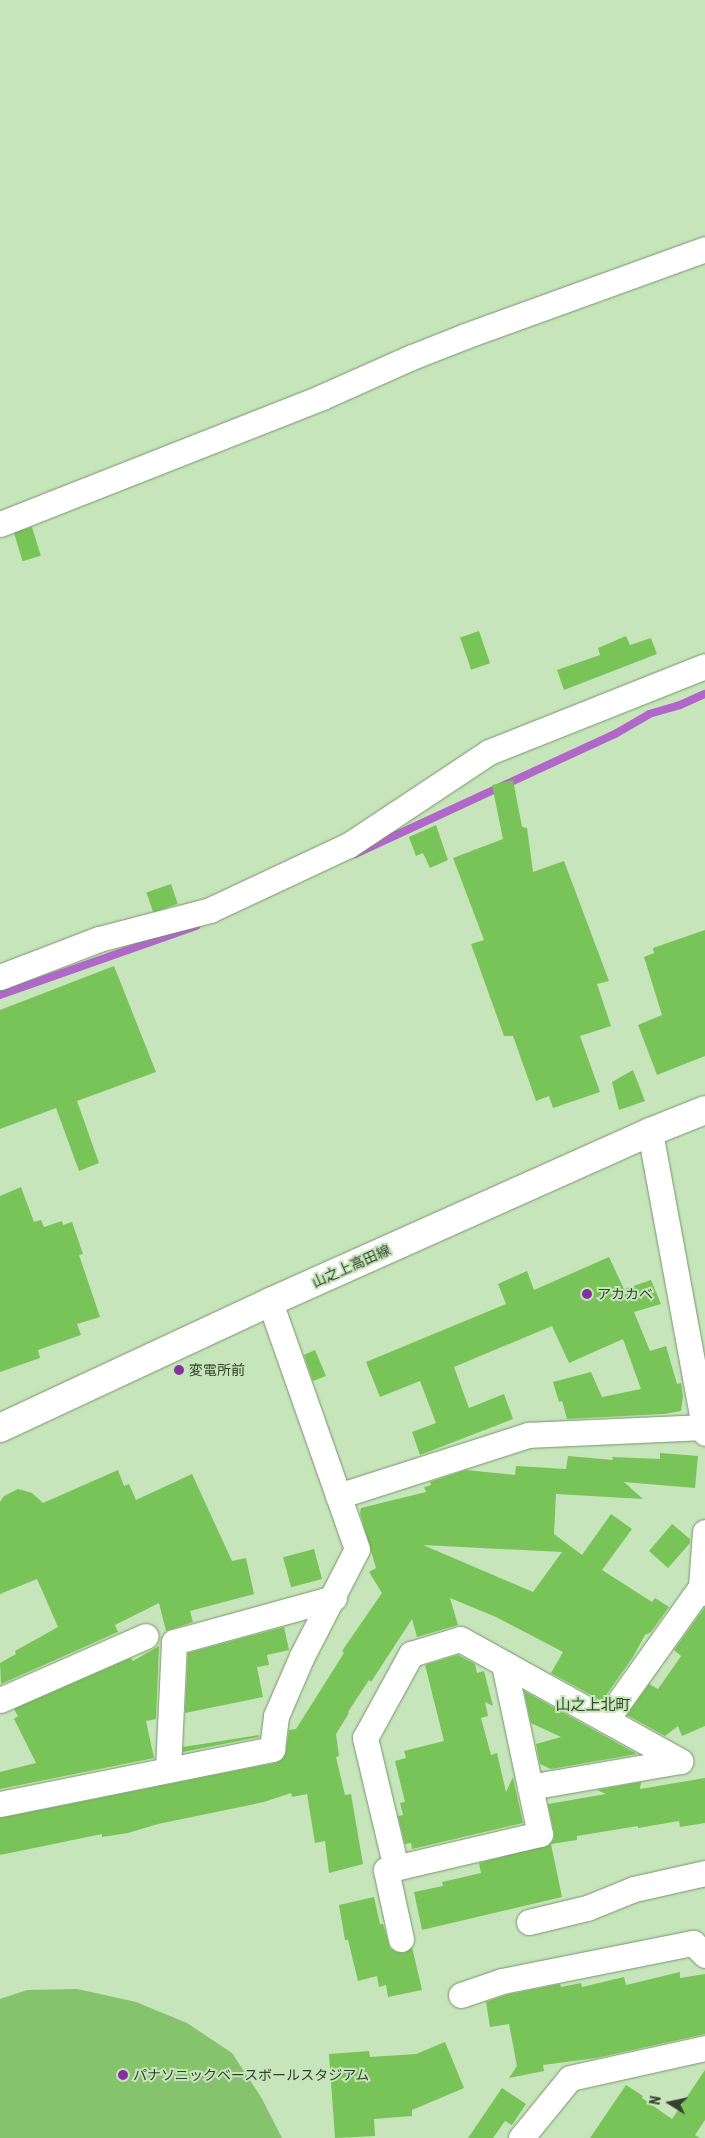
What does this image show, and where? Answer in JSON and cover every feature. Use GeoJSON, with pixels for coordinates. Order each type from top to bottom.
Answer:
{"type":"FeatureCollection","features":[{"type":"Feature","properties":{"kind":"street"},"geometry":{"type":"LineString","coordinates":[[0,524],[322,398],[412,357],[465,336],[704,251]]}},
{"type":"Feature","properties":{"kind":"street"},"geometry":{"type":"LineString","coordinates":[[0,977],[99,939],[210,910],[349,845],[489,752],[705,666]]}},
{"type":"Feature","properties":{"kind":"street","name":"山之上高田線"},"geometry":{"type":"LineString","coordinates":[[0,1428],[270,1302],[650,1132],[705,1110]]}},
{"type":"Feature","properties":{"kind":"street"},"geometry":{"type":"LineString","coordinates":[[338,1496],[528,1435],[704,1420],[650,1132]]}},
{"type":"Feature","properties":{"kind":"street"},"geometry":{"type":"LineString","coordinates":[[0,1804],[272,1748],[276,1716],[302,1656],[334,1598],[357,1549],[270,1302]]}},
{"type":"Feature","properties":{"kind":"street"},"geometry":{"type":"LineString","coordinates":[[606,1720],[703,1590],[705,1532]]}},
{"type":"Feature","properties":{"kind":"street"},"geometry":{"type":"LineString","coordinates":[[168,1770],[174,1642],[334,1598]]}},
{"type":"Feature","properties":{"kind":"street"},"geometry":{"type":"LineString","coordinates":[[0,1700],[146,1636]]}},
{"type":"Feature","properties":{"kind":"street"},"geometry":{"type":"LineString","coordinates":[[396,1868],[365,1738],[411,1654],[460,1639],[680,1761],[530,1787]]}},
{"type":"Feature","properties":{"kind":"street"},"geometry":{"type":"LineString","coordinates":[[401,1939],[386,1870],[540,1834],[504,1664]]}},
{"type":"Feature","properties":{"kind":"street"},"geometry":{"type":"LineString","coordinates":[[529,1922],[587,1908],[634,1889],[705,1873]]}},
{"type":"Feature","properties":{"kind":"street"},"geometry":{"type":"LineString","coordinates":[[461,1995],[502,1981],[693,1943],[705,1955]]}},
{"type":"Feature","properties":{"kind":"street"},"geometry":{"type":"LineString","coordinates":[[521,2138],[570,2078],[705,2048]]}},
{"type":"Feature","properties":{"kind":"green space","name":"パナソニックベースボールスタジアム"},"geometry":{"type":"Polygon","coordinates":[[[77,1989],[136,2002],[187,2023],[232,2053],[261,2097],[282,2138],[0,2138],[0,1999],[27,1990],[77,1989]]]}},
{"type":"Feature","properties":{"kind":"building"},"geometry":{"type":"Polygon","coordinates":[[[32,527],[41,556],[23,561],[14,533],[32,527]]]}},
{"type":"Feature","properties":{"kind":"building"},"geometry":{"type":"Polygon","coordinates":[[[479,631],[490,663],[471,670],[460,638],[479,631]]]}},
{"type":"Feature","properties":{"kind":"building"},"geometry":{"type":"Polygon","coordinates":[[[626,636],[630,645],[651,638],[657,654],[564,690],[557,670],[600,655],[598,648],[626,636]]]}},
{"type":"Feature","properties":{"kind":"building"},"geometry":{"type":"Polygon","coordinates":[[[513,780],[522,827],[527,828],[533,872],[564,861],[609,981],[597,984],[611,1026],[580,1036],[600,1092],[553,1108],[549,1096],[536,1101],[513,1036],[504,1036],[471,944],[484,940],[453,858],[503,839],[492,785],[513,780]]]}},
{"type":"Feature","properties":{"kind":"building"},"geometry":{"type":"Polygon","coordinates":[[[436,825],[448,860],[430,868],[423,853],[416,856],[409,837],[436,825]]]}},
{"type":"Feature","properties":{"kind":"building"},"geometry":{"type":"Polygon","coordinates":[[[171,884],[178,904],[153,912],[146,892],[171,884]]]}},
{"type":"Feature","properties":{"kind":"building"},"geometry":{"type":"Polygon","coordinates":[[[705,930],[705,1056],[657,1075],[638,1025],[662,1015],[644,957],[654,953],[653,948],[705,930]]]}},
{"type":"Feature","properties":{"kind":"building"},"geometry":{"type":"Polygon","coordinates":[[[114,966],[156,1072],[77,1101],[99,1163],[79,1171],[56,1108],[0,1129],[0,1010],[114,966]]]}},
{"type":"Feature","properties":{"kind":"building"},"geometry":{"type":"Polygon","coordinates":[[[633,1070],[645,1101],[619,1110],[612,1082],[633,1070]]]}},
{"type":"Feature","properties":{"kind":"building"},"geometry":{"type":"Polygon","coordinates":[[[21,1187],[34,1222],[41,1220],[44,1227],[62,1221],[63,1225],[72,1222],[83,1254],[79,1255],[100,1317],[77,1324],[81,1335],[38,1350],[40,1358],[0,1372],[0,1196],[21,1187]]]}},
{"type":"Feature","properties":{"kind":"building"},"geometry":{"type":"Polygon","coordinates":[[[609,1257],[624,1289],[651,1280],[661,1304],[634,1312],[650,1351],[666,1346],[677,1384],[681,1383],[683,1396],[681,1411],[664,1414],[567,1419],[562,1401],[559,1402],[553,1382],[591,1372],[602,1397],[641,1389],[623,1339],[569,1363],[552,1326],[454,1367],[469,1408],[504,1394],[513,1419],[420,1455],[412,1432],[436,1423],[420,1381],[380,1397],[366,1362],[506,1304],[498,1284],[527,1271],[534,1290],[609,1257]]]}},
{"type":"Feature","properties":{"kind":"building"},"geometry":{"type":"Polygon","coordinates":[[[315,1350],[326,1376],[313,1381],[304,1355],[315,1350]]]}},
{"type":"Feature","properties":{"kind":"building"},"geometry":{"type":"Polygon","coordinates":[[[660,1453],[698,1456],[695,1488],[624,1482],[643,1499],[556,1494],[554,1534],[582,1555],[611,1514],[632,1529],[602,1570],[652,1602],[655,1598],[669,1607],[651,1632],[645,1635],[633,1657],[602,1701],[551,1673],[563,1652],[496,1617],[450,1598],[458,1625],[417,1637],[412,1619],[371,1682],[369,1680],[336,1734],[339,1756],[336,1757],[345,1795],[351,1794],[363,1864],[329,1873],[325,1841],[315,1843],[307,1794],[292,1797],[291,1793],[264,1802],[158,1824],[128,1833],[102,1837],[102,1834],[0,1855],[0,1818],[275,1763],[282,1759],[286,1751],[289,1730],[296,1729],[344,1653],[342,1651],[382,1593],[369,1572],[376,1568],[360,1513],[361,1508],[426,1492],[424,1487],[431,1485],[430,1482],[466,1470],[515,1475],[516,1466],[566,1469],[568,1456],[613,1460],[612,1457],[660,1459],[660,1453]],[[423,1545],[533,1592],[562,1552],[423,1545]]]}},
{"type":"Feature","properties":{"kind":"building"},"geometry":{"type":"Polygon","coordinates":[[[118,1470],[124,1486],[129,1484],[136,1500],[192,1474],[232,1561],[246,1558],[254,1594],[190,1611],[193,1622],[166,1631],[159,1603],[115,1625],[118,1632],[1,1684],[0,1663],[16,1654],[15,1651],[58,1627],[37,1579],[0,1594],[0,1502],[4,1496],[18,1489],[32,1493],[43,1503],[118,1470]]]}},
{"type":"Feature","properties":{"kind":"building"},"geometry":{"type":"Polygon","coordinates":[[[672,1524],[690,1539],[690,1543],[668,1568],[649,1551],[672,1524]]]}},
{"type":"Feature","properties":{"kind":"building"},"geometry":{"type":"Polygon","coordinates":[[[314,1549],[322,1579],[291,1587],[283,1557],[314,1549]]]}},
{"type":"Feature","properties":{"kind":"building"},"geometry":{"type":"Polygon","coordinates":[[[705,1607],[705,1726],[682,1736],[678,1726],[665,1736],[627,1715],[649,1684],[658,1689],[681,1656],[674,1650],[705,1607]]]}},
{"type":"Feature","properties":{"kind":"building"},"geometry":{"type":"Polygon","coordinates":[[[284,1627],[289,1650],[267,1655],[269,1665],[257,1667],[263,1697],[185,1713],[188,1653],[284,1627]]]}},
{"type":"Feature","properties":{"kind":"building"},"geometry":{"type":"Polygon","coordinates":[[[159,1646],[156,1719],[146,1721],[154,1758],[0,1789],[0,1772],[36,1763],[14,1719],[18,1716],[14,1709],[131,1658],[133,1661],[159,1646]]]}},
{"type":"Feature","properties":{"kind":"building"},"geometry":{"type":"Polygon","coordinates":[[[458,1655],[475,1664],[477,1673],[484,1671],[493,1706],[485,1702],[488,1716],[481,1718],[491,1755],[497,1753],[506,1792],[513,1777],[523,1823],[412,1849],[411,1843],[405,1844],[398,1816],[403,1815],[400,1803],[405,1802],[395,1761],[406,1758],[404,1751],[444,1741],[425,1665],[458,1655]]]}},
{"type":"Feature","properties":{"kind":"building"},"geometry":{"type":"Polygon","coordinates":[[[524,1691],[637,1754],[551,1769],[540,1764],[536,1744],[561,1737],[531,1723],[524,1691]]]}},
{"type":"Feature","properties":{"kind":"building"},"geometry":{"type":"Polygon","coordinates":[[[259,1735],[259,1737],[183,1752],[183,1747],[259,1735]]]}},
{"type":"Feature","properties":{"kind":"building"},"geometry":{"type":"Polygon","coordinates":[[[705,1778],[705,1823],[680,1827],[679,1821],[638,1828],[638,1826],[577,1836],[577,1840],[551,1844],[562,1897],[422,1930],[414,1892],[443,1886],[442,1882],[481,1873],[479,1863],[549,1845],[554,1839],[554,1832],[548,1804],[606,1794],[597,1790],[641,1782],[640,1789],[705,1778]]]}},
{"type":"Feature","properties":{"kind":"building"},"geometry":{"type":"Polygon","coordinates":[[[374,1897],[380,1924],[383,1924],[390,1948],[396,1952],[404,1953],[412,1947],[422,1990],[388,1997],[386,1985],[379,1987],[377,1976],[358,1981],[348,1940],[345,1940],[339,1905],[374,1897]]]}},
{"type":"Feature","properties":{"kind":"building"},"geometry":{"type":"Polygon","coordinates":[[[680,1972],[680,1978],[705,1974],[705,2034],[596,2058],[543,2065],[544,2071],[509,2078],[517,2066],[509,2024],[490,2027],[486,2002],[506,1995],[560,1984],[561,1987],[581,1983],[582,1987],[624,1977],[626,1985],[680,1972]]]}},
{"type":"Feature","properties":{"kind":"building"},"geometry":{"type":"Polygon","coordinates":[[[445,2042],[464,2088],[412,2110],[412,2116],[374,2119],[375,2136],[335,2138],[329,2054],[369,2051],[370,2057],[416,2054],[445,2042]]]}},
{"type":"Feature","properties":{"kind":"building"},"geometry":{"type":"Polygon","coordinates":[[[705,2070],[705,2120],[695,2135],[700,2138],[590,2138],[626,2085],[672,2119],[705,2070]]]}},
{"type":"Feature","properties":{"kind":"building"},"geometry":{"type":"Polygon","coordinates":[[[502,2088],[526,2104],[512,2125],[505,2121],[493,2138],[468,2138],[502,2088]]]}},
{"type":"Feature","properties":{"kind":"waterway"},"geometry":{"type":"LineString","coordinates":[[355,854],[615,734],[649,714],[680,705],[705,694]]}},
{"type":"Feature","properties":{"kind":"waterway"},"geometry":{"type":"LineString","coordinates":[[0,995],[196,926]]}},
{"type":"Feature","properties":{"kind":"place","name":"アカカベ"},"geometry":{"type":"Point","coordinates":[587,1294]}},
{"type":"Feature","properties":{"kind":"place","name":"変電所前"},"geometry":{"type":"Point","coordinates":[179,1370]}},
{"type":"Feature","properties":{"kind":"place","name":"パナソニックベースボールスタジアム"},"geometry":{"type":"Point","coordinates":[123,2075]}},
{"type":"Feature","properties":{"kind":"district","name":"山之上北町"},"geometry":{"type":"Point","coordinates":[593,1706]}}]}
